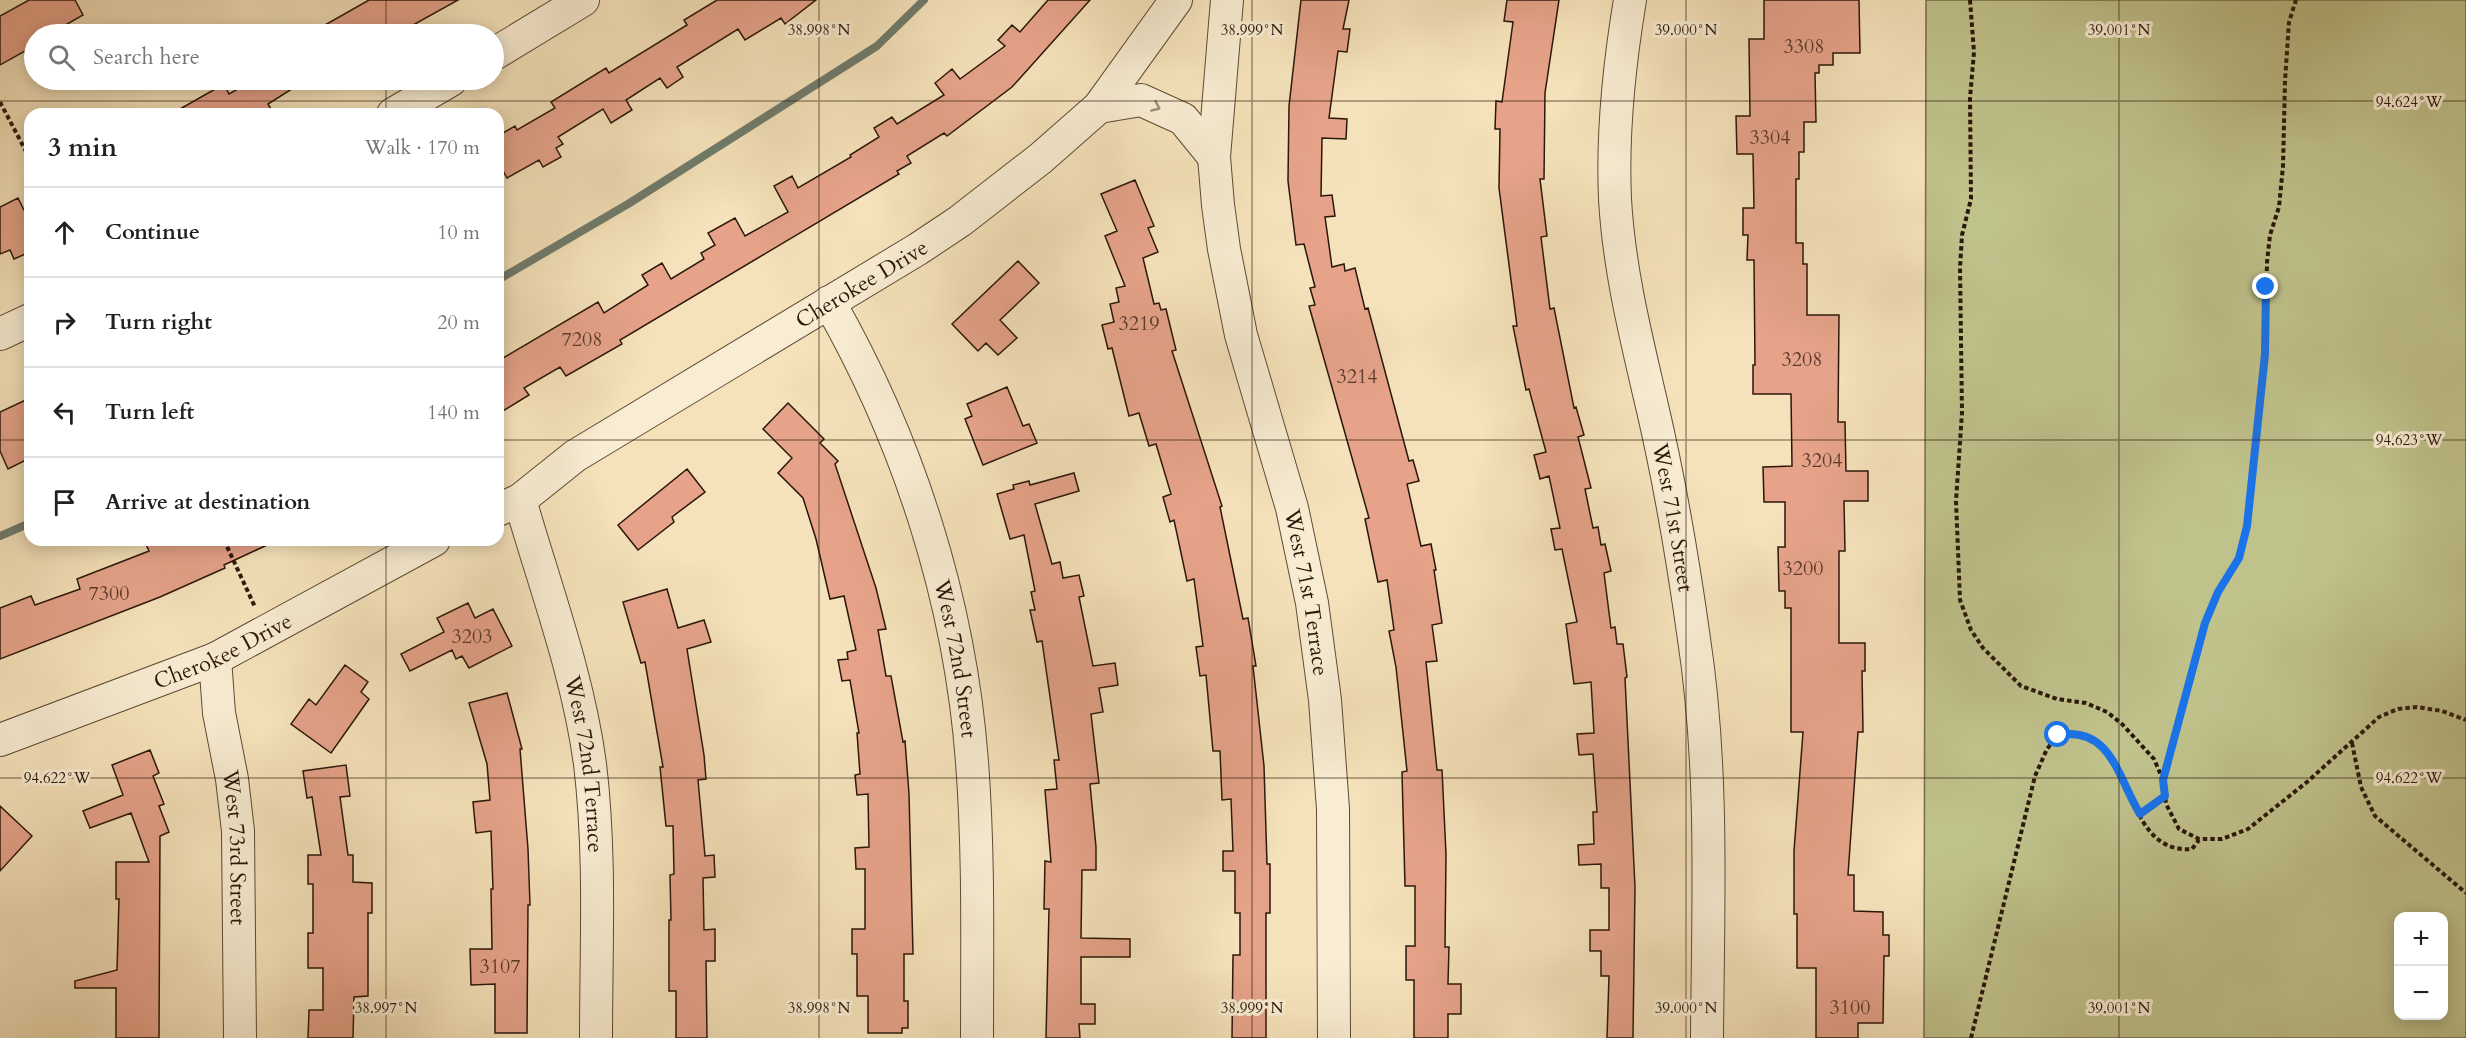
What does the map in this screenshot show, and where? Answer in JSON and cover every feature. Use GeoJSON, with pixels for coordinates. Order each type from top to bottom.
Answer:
{"type":"FeatureCollection","features":[{"type":"Feature","properties":{"kind":"street"},"geometry":{"type":"LineString","coordinates":[[504,48],[583,0]]}},
{"type":"Feature","properties":{"kind":"street","name":"Cherokee Drive"},"geometry":{"type":"LineString","coordinates":[[509,505],[575,456],[960,222],[1041,158],[1099,106],[1176,0]]}},
{"type":"Feature","properties":{"kind":"street","name":"West 71st Terrace"},"geometry":{"type":"LineString","coordinates":[[1227,0],[1214,157],[1224,249],[1241,335],[1292,507],[1312,603],[1326,700],[1333,809],[1334,1038]]}},
{"type":"Feature","properties":{"kind":"street","name":"West 71st Street"},"geometry":{"type":"LineString","coordinates":[[1630,0],[1620,64],[1614,155],[1615,202],[1627,302],[1678,530],[1695,643],[1704,748],[1707,840],[1707,1038]]}},
{"type":"Feature","properties":{"kind":"street"},"geometry":{"type":"LineString","coordinates":[[403,108],[434,90]]}},
{"type":"Feature","properties":{"kind":"street"},"geometry":{"type":"LineString","coordinates":[[1099,106],[1141,100],[1182,119],[1214,157]]}},
{"type":"Feature","properties":{"kind":"street","name":"West 72nd Street"},"geometry":{"type":"LineString","coordinates":[[829,302],[856,349],[916,493],[942,580],[957,654],[972,760],[976,837],[977,1038]]}},
{"type":"Feature","properties":{"kind":"street"},"geometry":{"type":"LineString","coordinates":[[0,334],[24,323]]}},
{"type":"Feature","properties":{"kind":"street","name":"West 72nd Terrace"},"geometry":{"type":"LineString","coordinates":[[509,505],[578,695],[590,765],[596,860],[596,1038]]}},
{"type":"Feature","properties":{"kind":"street","name":"Cherokee Drive"},"geometry":{"type":"LineString","coordinates":[[0,740],[215,659],[423,546]]}},
{"type":"Feature","properties":{"kind":"street","name":"West 73rd Street"},"geometry":{"type":"LineString","coordinates":[[215,659],[219,713],[232,779],[238,831],[240,1038]]}},
{"type":"Feature","properties":{"kind":"path"},"geometry":{"type":"LineString","coordinates":[[1970,0],[1974,52],[1970,98],[1971,199],[1962,235],[1960,268],[1962,412],[1956,501],[1960,600],[1971,630],[1983,648],[2021,686],[2057,699],[2086,703],[2107,712],[2122,724],[2154,759],[2163,780],[2165,796],[2179,829],[2199,840],[2222,840],[2248,829],[2307,782],[2379,717],[2398,709],[2417,707],[2442,711],[2466,720]]}},
{"type":"Feature","properties":{"kind":"path"},"geometry":{"type":"LineString","coordinates":[[2163,780],[2205,623],[2218,592],[2239,558],[2247,526],[2265,354],[2266,262],[2270,235],[2279,207],[2289,22],[2296,0]]}},
{"type":"Feature","properties":{"kind":"path"},"geometry":{"type":"LineString","coordinates":[[0,102],[24,148]]}},
{"type":"Feature","properties":{"kind":"path"},"geometry":{"type":"LineString","coordinates":[[227,546],[258,613]]}},
{"type":"Feature","properties":{"kind":"path"},"geometry":{"type":"LineString","coordinates":[[1971,1038],[2035,776],[2047,749],[2058,735],[2074,732],[2094,739],[2112,758],[2150,832],[2163,845],[2178,850],[2192,849],[2199,840]]}},
{"type":"Feature","properties":{"kind":"path"},"geometry":{"type":"LineString","coordinates":[[2351,742],[2361,787],[2375,816],[2466,893]]}},
{"type":"Feature","properties":{"kind":"path"},"geometry":{"type":"LineString","coordinates":[[2140,814],[2165,796]]}},
{"type":"Feature","properties":{"kind":"green space"},"geometry":{"type":"Polygon","coordinates":[[[1926,0],[2466,0],[2466,1038],[1924,1038],[1926,0]]]}},
{"type":"Feature","properties":{"kind":"building"},"geometry":{"type":"Polygon","coordinates":[[[29,0],[75,0],[83,15],[67,24],[24,24],[24,52],[0,65],[0,16],[29,0]]]}},
{"type":"Feature","properties":{"kind":"building"},"geometry":{"type":"Polygon","coordinates":[[[369,0],[458,0],[415,24],[327,24],[369,0]]]}},
{"type":"Feature","properties":{"kind":"building"},"geometry":{"type":"Polygon","coordinates":[[[717,0],[816,0],[785,24],[781,18],[745,40],[738,29],[677,67],[683,77],[667,88],[660,78],[626,100],[632,110],[611,123],[603,109],[558,137],[563,144],[556,148],[561,157],[543,167],[539,160],[507,178],[504,173],[504,132],[515,126],[517,130],[555,108],[551,102],[606,68],[609,73],[687,25],[684,20],[717,0]]]}},
{"type":"Feature","properties":{"kind":"building"},"geometry":{"type":"Polygon","coordinates":[[[1048,0],[1090,0],[1012,87],[947,136],[944,133],[907,156],[911,163],[897,171],[899,174],[620,340],[622,344],[566,376],[560,367],[524,388],[529,395],[504,410],[504,357],[598,302],[604,313],[648,285],[642,275],[662,263],[671,279],[704,259],[701,253],[715,245],[708,233],[735,218],[745,236],[788,212],[774,186],[792,176],[798,188],[851,157],[850,155],[879,137],[874,128],[892,117],[897,124],[944,95],[935,83],[952,69],[960,79],[1005,46],[998,40],[1012,25],[1020,32],[1048,0]]]}},
{"type":"Feature","properties":{"kind":"building"},"geometry":{"type":"Polygon","coordinates":[[[1301,0],[1349,0],[1343,29],[1350,29],[1347,52],[1338,51],[1329,118],[1347,119],[1346,139],[1322,138],[1321,196],[1332,195],[1335,216],[1325,217],[1332,267],[1344,264],[1345,271],[1355,268],[1365,309],[1368,308],[1409,461],[1413,460],[1419,481],[1407,484],[1421,546],[1431,544],[1436,570],[1434,570],[1442,623],[1432,625],[1437,661],[1426,662],[1437,770],[1442,770],[1446,854],[1445,947],[1449,947],[1448,984],[1461,984],[1461,1014],[1448,1014],[1448,1038],[1414,1038],[1414,980],[1406,980],[1406,946],[1415,946],[1415,886],[1405,886],[1402,772],[1407,771],[1396,667],[1389,631],[1394,630],[1387,580],[1378,582],[1365,519],[1369,518],[1309,306],[1315,305],[1310,288],[1315,287],[1304,244],[1296,245],[1288,181],[1289,106],[1301,0]]]}},
{"type":"Feature","properties":{"kind":"building"},"geometry":{"type":"Polygon","coordinates":[[[1507,0],[1559,0],[1545,93],[1544,179],[1540,179],[1547,236],[1541,237],[1550,309],[1554,308],[1574,408],[1576,407],[1584,435],[1578,437],[1591,488],[1585,489],[1593,528],[1598,527],[1601,545],[1605,544],[1611,571],[1604,573],[1611,628],[1615,627],[1617,644],[1623,644],[1627,677],[1625,678],[1635,887],[1633,1038],[1607,1038],[1609,976],[1601,976],[1601,951],[1590,951],[1590,930],[1609,930],[1609,888],[1601,888],[1601,864],[1579,865],[1578,845],[1594,844],[1593,812],[1597,812],[1593,754],[1579,755],[1577,734],[1594,733],[1591,682],[1574,684],[1566,624],[1577,622],[1562,549],[1555,550],[1551,529],[1560,528],[1549,476],[1540,479],[1534,455],[1546,452],[1529,389],[1526,390],[1513,326],[1517,326],[1499,188],[1500,129],[1495,129],[1496,101],[1502,102],[1513,22],[1504,21],[1507,0]]]}},
{"type":"Feature","properties":{"kind":"building"},"geometry":{"type":"Polygon","coordinates":[[[1764,0],[1859,0],[1860,53],[1833,53],[1833,65],[1819,65],[1819,73],[1815,73],[1816,122],[1804,122],[1804,152],[1799,152],[1799,179],[1796,179],[1796,243],[1803,243],[1803,264],[1807,264],[1807,315],[1839,315],[1838,422],[1845,422],[1846,471],[1868,471],[1868,501],[1844,501],[1845,551],[1839,551],[1839,643],[1865,643],[1865,671],[1862,671],[1863,732],[1858,732],[1848,875],[1854,875],[1854,911],[1883,912],[1883,935],[1889,935],[1889,956],[1884,956],[1883,1023],[1858,1023],[1858,1038],[1816,1038],[1816,968],[1797,968],[1794,851],[1803,732],[1791,732],[1791,608],[1785,608],[1785,591],[1779,591],[1778,547],[1785,547],[1785,502],[1764,502],[1763,467],[1792,466],[1791,394],[1753,394],[1754,260],[1747,260],[1748,235],[1743,235],[1743,208],[1754,208],[1753,154],[1737,154],[1736,116],[1750,116],[1749,39],[1764,39],[1764,0]]]}},
{"type":"Feature","properties":{"kind":"building"},"geometry":{"type":"Polygon","coordinates":[[[213,90],[227,90],[229,94],[236,90],[290,90],[268,104],[270,108],[182,108],[213,90]]]}},
{"type":"Feature","properties":{"kind":"building"},"geometry":{"type":"Polygon","coordinates":[[[1135,180],[1154,226],[1148,228],[1158,252],[1143,258],[1154,304],[1159,303],[1161,310],[1166,309],[1176,350],[1172,351],[1222,506],[1220,507],[1243,619],[1248,618],[1256,666],[1253,666],[1264,766],[1267,864],[1270,864],[1270,913],[1266,913],[1266,1038],[1232,1038],[1233,955],[1240,955],[1240,913],[1235,913],[1235,871],[1223,871],[1223,851],[1233,851],[1231,799],[1222,800],[1220,751],[1213,751],[1206,675],[1200,676],[1196,647],[1203,646],[1194,579],[1187,581],[1174,520],[1170,522],[1163,497],[1171,494],[1156,444],[1149,446],[1139,413],[1129,416],[1112,348],[1108,349],[1102,325],[1114,322],[1110,304],[1119,302],[1116,288],[1125,286],[1105,236],[1117,231],[1101,194],[1135,180]]]}},
{"type":"Feature","properties":{"kind":"building"},"geometry":{"type":"Polygon","coordinates":[[[18,198],[24,210],[24,255],[14,259],[10,250],[0,254],[0,207],[18,198]]]}},
{"type":"Feature","properties":{"kind":"building"},"geometry":{"type":"Polygon","coordinates":[[[1018,261],[1039,283],[1000,320],[1017,338],[998,355],[986,343],[978,351],[952,324],[1018,261]]]}},
{"type":"Feature","properties":{"kind":"building"},"geometry":{"type":"Polygon","coordinates":[[[1007,387],[1023,426],[1029,424],[1037,443],[983,465],[965,419],[972,416],[967,404],[1007,387]]]}},
{"type":"Feature","properties":{"kind":"building"},"geometry":{"type":"Polygon","coordinates":[[[24,401],[24,461],[8,469],[0,451],[0,412],[24,401]]]}},
{"type":"Feature","properties":{"kind":"building"},"geometry":{"type":"Polygon","coordinates":[[[788,403],[824,439],[820,443],[838,461],[835,464],[876,588],[886,629],[878,630],[886,676],[891,676],[903,742],[905,741],[909,794],[913,954],[904,954],[904,1001],[908,1001],[908,1028],[902,1028],[902,1033],[868,1033],[868,996],[857,996],[857,954],[852,954],[852,929],[865,929],[865,869],[856,869],[855,848],[869,847],[868,794],[857,795],[855,775],[860,774],[857,733],[859,733],[850,680],[842,681],[838,660],[848,659],[847,652],[856,650],[844,596],[830,599],[816,539],[803,498],[778,473],[792,458],[763,429],[788,403]]]}},
{"type":"Feature","properties":{"kind":"building"},"geometry":{"type":"Polygon","coordinates":[[[687,469],[705,492],[672,517],[674,522],[638,550],[618,525],[687,469]]]}},
{"type":"Feature","properties":{"kind":"building"},"geometry":{"type":"Polygon","coordinates":[[[1074,473],[1079,491],[1035,504],[1052,564],[1060,562],[1063,578],[1079,575],[1084,596],[1079,597],[1093,666],[1115,663],[1118,685],[1099,688],[1103,712],[1091,714],[1099,783],[1090,784],[1096,870],[1082,870],[1081,938],[1130,939],[1130,957],[1081,957],[1081,1004],[1095,1004],[1095,1024],[1079,1024],[1080,1038],[1046,1038],[1049,909],[1044,909],[1045,861],[1051,862],[1045,790],[1057,789],[1054,760],[1059,760],[1042,641],[1037,642],[1030,610],[1035,610],[1031,592],[1035,591],[1024,535],[1010,539],[997,494],[1014,489],[1013,485],[1029,481],[1030,485],[1074,473]]]}},
{"type":"Feature","properties":{"kind":"building"},"geometry":{"type":"Polygon","coordinates":[[[147,546],[265,546],[224,565],[225,568],[160,597],[0,659],[0,608],[31,596],[35,605],[80,589],[77,579],[149,551],[147,546]]]}},
{"type":"Feature","properties":{"kind":"building"},"geometry":{"type":"Polygon","coordinates":[[[667,589],[678,628],[704,620],[711,642],[687,649],[704,755],[706,779],[698,780],[705,856],[714,855],[715,877],[703,878],[704,930],[715,929],[715,961],[706,961],[707,1038],[676,1038],[676,991],[669,991],[670,875],[674,874],[673,826],[666,826],[660,767],[663,767],[645,662],[641,663],[623,602],[667,589]]]}},
{"type":"Feature","properties":{"kind":"building"},"geometry":{"type":"Polygon","coordinates":[[[468,603],[475,618],[493,609],[512,646],[469,668],[462,656],[456,659],[452,650],[410,671],[401,654],[444,632],[437,618],[468,603]]]}},
{"type":"Feature","properties":{"kind":"building"},"geometry":{"type":"Polygon","coordinates":[[[345,665],[368,682],[361,692],[369,699],[331,753],[291,724],[309,699],[316,705],[345,665]]]}},
{"type":"Feature","properties":{"kind":"building"},"geometry":{"type":"Polygon","coordinates":[[[507,693],[522,749],[520,749],[528,849],[530,905],[528,905],[527,1033],[495,1033],[495,984],[471,985],[470,949],[492,949],[491,889],[493,889],[491,831],[476,833],[473,802],[490,800],[487,764],[469,703],[507,693]]]}},
{"type":"Feature","properties":{"kind":"building"},"geometry":{"type":"Polygon","coordinates":[[[150,750],[159,773],[153,776],[164,804],[159,806],[169,832],[160,836],[159,1038],[116,1038],[116,988],[75,988],[75,981],[117,970],[119,899],[116,899],[116,862],[149,862],[131,813],[90,828],[83,811],[123,795],[112,765],[150,750]]]}},
{"type":"Feature","properties":{"kind":"building"},"geometry":{"type":"Polygon","coordinates":[[[346,765],[350,796],[340,797],[348,855],[353,855],[353,882],[372,883],[372,913],[368,913],[368,996],[354,997],[353,1038],[308,1038],[309,1010],[323,1010],[323,968],[308,968],[308,933],[313,933],[313,884],[308,884],[308,855],[321,855],[312,797],[307,798],[303,771],[346,765]]]}},
{"type":"Feature","properties":{"kind":"building"},"geometry":{"type":"Polygon","coordinates":[[[0,806],[32,836],[0,871],[0,806]]]}},
{"type":"Feature","properties":{"kind":"waterway"},"geometry":{"type":"LineString","coordinates":[[504,276],[628,204],[877,46],[924,0]]}},
{"type":"Feature","properties":{"kind":"waterway"},"geometry":{"type":"LineString","coordinates":[[0,536],[24,526]]}},
{"type":"Feature","properties":{"kind":"route"},"geometry":{"type":"LineString","coordinates":[[2058,735],[2074,732],[2094,739],[2112,758],[2140,814],[2165,796],[2163,780],[2205,623],[2218,592],[2239,558],[2247,526],[2265,354],[2266,287]]}}]}
